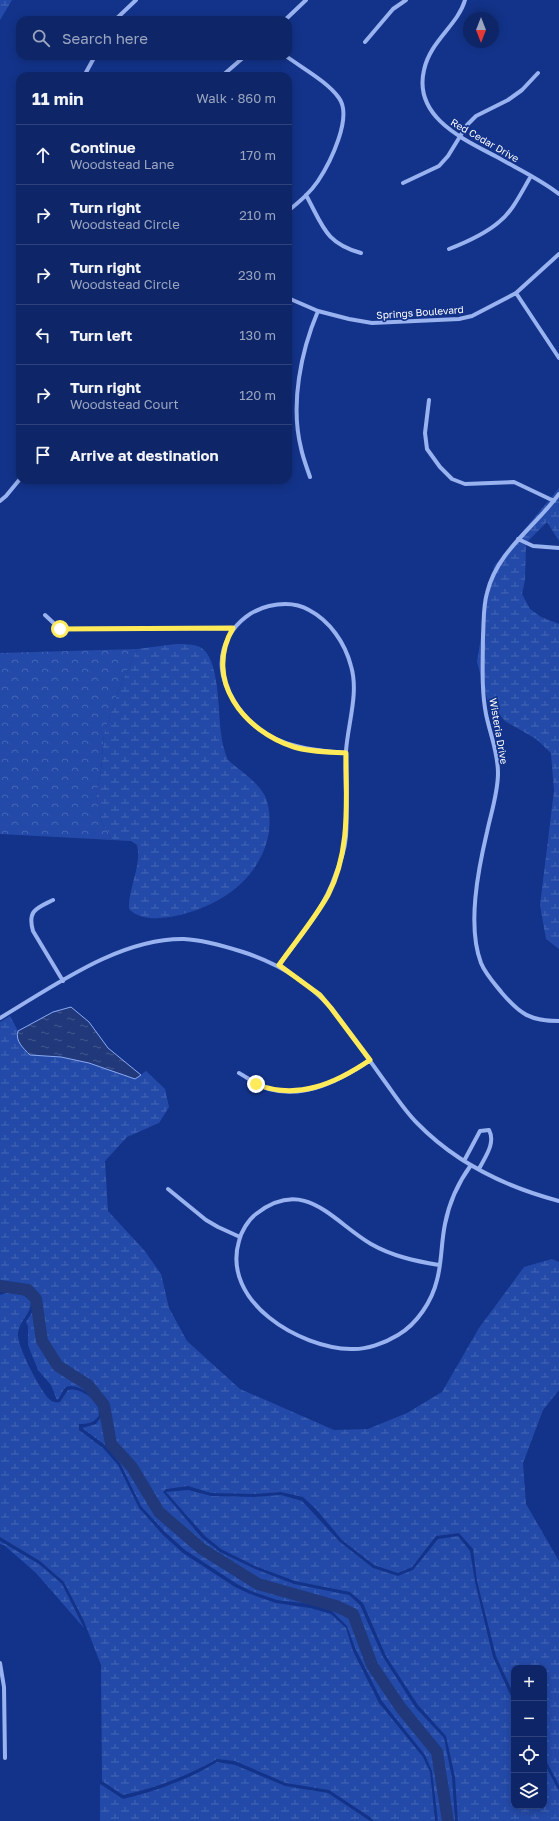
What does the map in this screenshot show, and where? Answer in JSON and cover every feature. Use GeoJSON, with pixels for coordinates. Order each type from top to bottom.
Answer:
{"type":"FeatureCollection","features":[{"type":"Feature","properties":{"kind":"street"},"geometry":{"type":"LineString","coordinates":[[119,16],[136,0]]}},
{"type":"Feature","properties":{"kind":"street"},"geometry":{"type":"LineString","coordinates":[[289,16],[306,0]]}},
{"type":"Feature","properties":{"kind":"street"},"geometry":{"type":"LineString","coordinates":[[365,42],[393,10],[406,0]]}},
{"type":"Feature","properties":{"kind":"street","name":"Red Cedar Drive"},"geometry":{"type":"LineString","coordinates":[[465,0],[455,19],[436,42],[428,57],[424,70],[422,86],[424,98],[432,112],[442,124],[460,137],[531,176],[559,194]]}},
{"type":"Feature","properties":{"kind":"street"},"geometry":{"type":"LineString","coordinates":[[86,72],[93,60]]}},
{"type":"Feature","properties":{"kind":"street"},"geometry":{"type":"LineString","coordinates":[[227,72],[240,60]]}},
{"type":"Feature","properties":{"kind":"street"},"geometry":{"type":"LineString","coordinates":[[292,60],[330,88],[340,98],[344,113],[344,123],[339,137],[319,180],[306,195],[292,207]]}},
{"type":"Feature","properties":{"kind":"street"},"geometry":{"type":"LineString","coordinates":[[403,183],[439,166],[467,125],[476,116],[508,100],[522,90],[538,73]]}},
{"type":"Feature","properties":{"kind":"street"},"geometry":{"type":"LineString","coordinates":[[449,249],[468,242],[500,222],[531,176]]}},
{"type":"Feature","properties":{"kind":"street"},"geometry":{"type":"LineString","coordinates":[[306,195],[328,236],[346,249],[361,253]]}},
{"type":"Feature","properties":{"kind":"street","name":"Springs Boulevard"},"geometry":{"type":"LineString","coordinates":[[292,300],[318,310],[349,319],[372,323],[459,319],[472,316],[516,293],[559,254]]}},
{"type":"Feature","properties":{"kind":"street"},"geometry":{"type":"LineString","coordinates":[[516,293],[559,358]]}},
{"type":"Feature","properties":{"kind":"street"},"geometry":{"type":"LineString","coordinates":[[310,477],[298,433],[298,384],[308,338],[318,310]]}},
{"type":"Feature","properties":{"kind":"street"},"geometry":{"type":"LineString","coordinates":[[429,400],[425,433],[427,449],[440,467],[452,479],[465,484],[514,482],[554,501]]}},
{"type":"Feature","properties":{"kind":"street"},"geometry":{"type":"LineString","coordinates":[[0,501],[16,484]]}},
{"type":"Feature","properties":{"kind":"street","name":"Wisteria Drive"},"geometry":{"type":"LineString","coordinates":[[559,494],[502,559],[494,573],[484,606],[484,702],[497,757],[498,772],[497,790],[480,867],[475,913],[478,953],[486,974],[516,1009],[528,1016],[541,1020],[559,1021]]}},
{"type":"Feature","properties":{"kind":"street"},"geometry":{"type":"LineString","coordinates":[[518,539],[533,546],[559,548]]}},
{"type":"Feature","properties":{"kind":"street"},"geometry":{"type":"LineString","coordinates":[[279,965],[328,894],[342,854],[346,837],[346,753],[354,694],[354,679],[346,651],[332,628],[309,610],[297,605],[276,604],[260,608],[245,616],[233,628],[224,647],[222,672],[225,684],[241,711],[263,732],[296,748],[346,753]]}},
{"type":"Feature","properties":{"kind":"street"},"geometry":{"type":"LineString","coordinates":[[45,615],[60,629],[233,628]]}},
{"type":"Feature","properties":{"kind":"street"},"geometry":{"type":"LineString","coordinates":[[53,900],[37,908],[32,913],[30,922],[33,931],[63,981]]}},
{"type":"Feature","properties":{"kind":"street"},"geometry":{"type":"LineString","coordinates":[[0,1018],[110,955],[130,947],[169,940],[206,941],[236,949],[279,965],[320,995],[416,1121],[431,1136],[471,1165],[531,1192],[559,1201]]}},
{"type":"Feature","properties":{"kind":"street"},"geometry":{"type":"LineString","coordinates":[[239,1073],[268,1089],[299,1091],[331,1083],[350,1074],[370,1060]]}},
{"type":"Feature","properties":{"kind":"street"},"geometry":{"type":"LineString","coordinates":[[464,1161],[480,1131],[489,1130],[492,1135],[492,1142],[479,1169]]}},
{"type":"Feature","properties":{"kind":"street"},"geometry":{"type":"LineString","coordinates":[[439,1265],[407,1259],[385,1251],[370,1243],[319,1206],[304,1201],[291,1200],[278,1202],[267,1206],[254,1214],[240,1236],[236,1250],[235,1263],[238,1276],[251,1298],[273,1320],[295,1335],[324,1346],[353,1350],[368,1348],[398,1336],[410,1326],[420,1314],[427,1303],[437,1280],[445,1224],[452,1200],[461,1179],[471,1165]]}},
{"type":"Feature","properties":{"kind":"street"},"geometry":{"type":"LineString","coordinates":[[168,1189],[206,1220],[218,1227],[240,1236]]}},
{"type":"Feature","properties":{"kind":"street"},"geometry":{"type":"LineString","coordinates":[[0,1663],[4,1687],[5,1758]]}},
{"type":"Feature","properties":{"kind":"green space"},"geometry":{"type":"Polygon","coordinates":[[[0,0],[12,0],[0,20],[0,0]]]}},
{"type":"Feature","properties":{"kind":"green space"},"geometry":{"type":"Polygon","coordinates":[[[559,488],[559,541],[547,522],[526,543],[525,580],[522,594],[530,609],[541,617],[559,624],[559,949],[546,939],[540,905],[554,791],[551,753],[536,739],[505,721],[488,702],[477,662],[488,593],[494,566],[559,488]]]}},
{"type":"Feature","properties":{"kind":"green space"},"geometry":{"type":"Polygon","coordinates":[[[176,644],[200,647],[207,653],[215,673],[221,736],[225,753],[228,760],[253,781],[262,791],[268,805],[270,823],[264,849],[257,864],[236,888],[207,906],[191,912],[169,917],[151,918],[139,916],[129,909],[129,901],[138,861],[137,845],[131,841],[113,840],[102,823],[96,797],[101,770],[104,734],[119,689],[137,649],[176,644]]]}},
{"type":"Feature","properties":{"kind":"green space"},"geometry":{"type":"Polygon","coordinates":[[[137,649],[119,689],[104,734],[101,770],[96,797],[102,823],[113,840],[0,834],[0,653],[137,649]]]}},
{"type":"Feature","properties":{"kind":"green space"},"geometry":{"type":"Polygon","coordinates":[[[10,1016],[18,1031],[17,1034],[61,1057],[89,1063],[135,1079],[146,1071],[165,1089],[169,1107],[159,1123],[127,1137],[105,1161],[108,1211],[144,1250],[161,1274],[169,1308],[187,1341],[240,1389],[334,1430],[368,1429],[407,1413],[442,1392],[479,1328],[524,1267],[552,1259],[559,1262],[559,1390],[543,1410],[523,1463],[526,1504],[559,1561],[559,1785],[547,1763],[547,1665],[511,1665],[511,1688],[496,1656],[477,1581],[473,1549],[459,1533],[436,1536],[412,1567],[398,1573],[374,1565],[342,1540],[316,1509],[303,1497],[281,1492],[254,1494],[211,1493],[188,1486],[166,1489],[163,1492],[202,1538],[220,1552],[255,1569],[294,1584],[349,1595],[360,1605],[383,1657],[415,1707],[444,1738],[452,1778],[455,1821],[438,1821],[432,1771],[425,1755],[382,1701],[356,1650],[347,1626],[332,1611],[311,1604],[277,1600],[251,1591],[237,1584],[185,1550],[165,1532],[141,1506],[120,1463],[105,1445],[82,1428],[96,1424],[101,1417],[101,1405],[99,1401],[91,1394],[75,1386],[66,1387],[57,1400],[51,1385],[38,1370],[28,1345],[28,1326],[26,1322],[34,1308],[32,1297],[23,1291],[17,1290],[0,1292],[0,1022],[10,1016]]]}},
{"type":"Feature","properties":{"kind":"green space"},"geometry":{"type":"Polygon","coordinates":[[[10,1292],[22,1295],[31,1302],[29,1310],[20,1325],[18,1339],[29,1367],[40,1387],[49,1399],[54,1402],[60,1402],[68,1390],[72,1389],[80,1391],[93,1399],[98,1407],[99,1416],[90,1423],[79,1424],[79,1430],[103,1448],[118,1465],[139,1508],[163,1535],[183,1553],[235,1587],[276,1603],[310,1608],[331,1614],[346,1628],[353,1651],[379,1703],[423,1757],[430,1772],[435,1821],[374,1821],[329,1790],[286,1783],[235,1761],[217,1759],[171,1781],[123,1795],[102,1781],[101,1665],[84,1621],[64,1582],[40,1561],[0,1537],[0,1295],[10,1292]]]}},
{"type":"Feature","properties":{"kind":"green space"},"geometry":{"type":"Polygon","coordinates":[[[188,1490],[211,1496],[254,1497],[281,1495],[302,1501],[340,1542],[373,1568],[398,1576],[413,1570],[438,1539],[458,1536],[470,1551],[475,1582],[493,1657],[511,1696],[511,1809],[547,1809],[547,1769],[559,1791],[559,1821],[458,1821],[455,1777],[446,1736],[418,1705],[386,1656],[363,1603],[350,1592],[295,1581],[255,1566],[221,1549],[205,1536],[166,1492],[188,1490]]]}},
{"type":"Feature","properties":{"kind":"green space"},"geometry":{"type":"Polygon","coordinates":[[[0,1541],[39,1564],[62,1584],[84,1628],[36,1573],[4,1545],[0,1544],[0,1541]]]}},
{"type":"Feature","properties":{"kind":"green space"},"geometry":{"type":"Polygon","coordinates":[[[217,1762],[235,1765],[285,1786],[328,1793],[370,1821],[100,1821],[100,1784],[123,1799],[172,1784],[217,1762]]]}},
{"type":"Feature","properties":{"kind":"water"},"geometry":{"type":"Polygon","coordinates":[[[71,1007],[89,1022],[108,1048],[141,1075],[135,1079],[89,1063],[61,1057],[30,1055],[22,1047],[17,1035],[18,1031],[53,1012],[71,1007]]]}},
{"type":"Feature","properties":{"kind":"waterway"},"geometry":{"type":"LineString","coordinates":[[0,1286],[28,1290],[36,1299],[42,1341],[58,1366],[88,1385],[104,1405],[111,1444],[132,1467],[159,1512],[202,1549],[258,1584],[336,1606],[353,1614],[372,1665],[401,1708],[437,1752],[448,1821]]}},
{"type":"Feature","properties":{"kind":"route"},"geometry":{"type":"LineString","coordinates":[[60,629],[233,628],[224,647],[222,672],[225,684],[231,697],[241,711],[263,732],[296,748],[346,753],[346,837],[335,877],[328,894],[316,913],[279,965],[320,995],[370,1060],[350,1074],[331,1083],[314,1088],[299,1091],[282,1091],[268,1089],[256,1084]]}}]}
